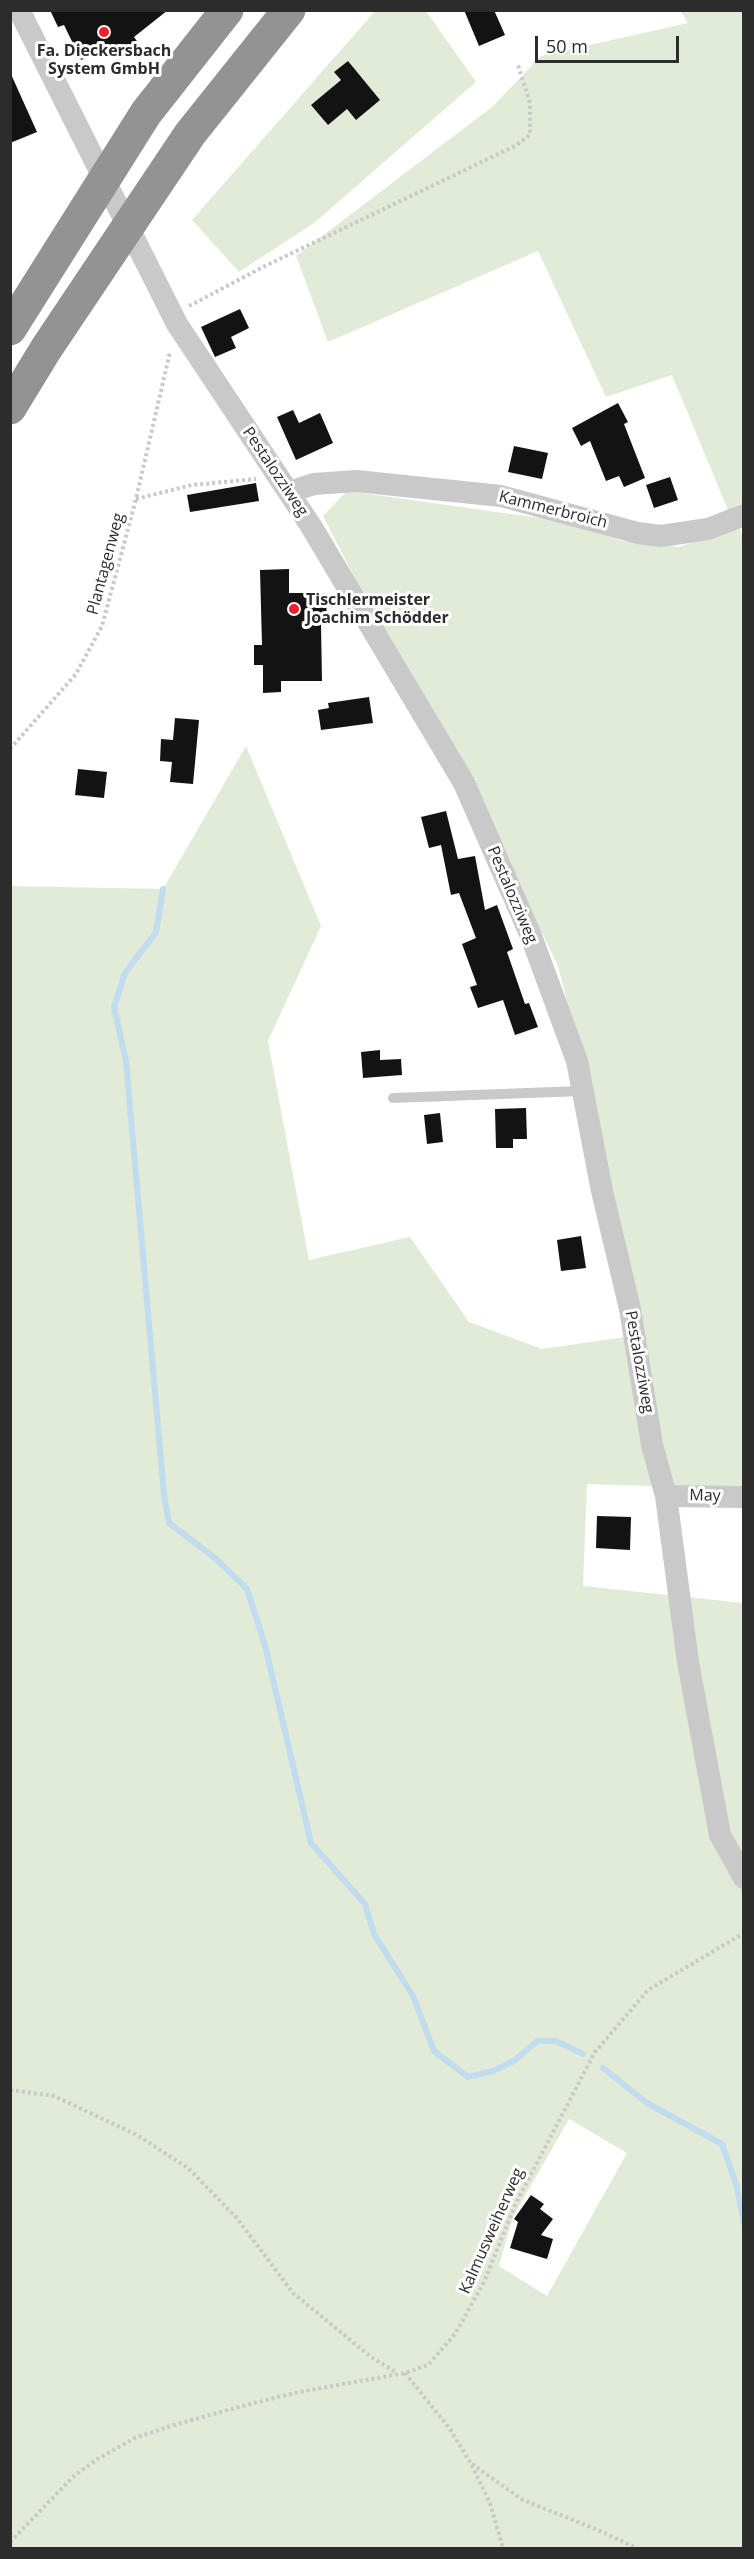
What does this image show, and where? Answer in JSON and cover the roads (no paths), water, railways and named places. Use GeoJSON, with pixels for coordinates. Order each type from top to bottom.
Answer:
{"type":"FeatureCollection","features":[{"type":"Feature","properties":{"kind":"highway"},"geometry":{"type":"LineString","coordinates":[[10,328],[146,113],[227,10]]}},
{"type":"Feature","properties":{"kind":"highway"},"geometry":{"type":"LineString","coordinates":[[10,408],[46,349],[190,134],[289,10]]}},
{"type":"Feature","properties":{"kind":"street","name":"Pestalozziweg"},"geometry":{"type":"LineString","coordinates":[[20,10],[171,313],[283,484],[464,783],[531,936],[577,1061],[602,1191],[630,1309],[652,1445],[666,1496],[688,1662],[720,1835],[744,1878]]}},
{"type":"Feature","properties":{"kind":"street","name":"Kammerbroich"},"geometry":{"type":"LineString","coordinates":[[283,484],[356,481],[501,496],[638,533],[661,536],[708,529],[744,515]]}},
{"type":"Feature","properties":{"kind":"street","name":"May"},"geometry":{"type":"LineString","coordinates":[[666,1496],[744,1497]]}},
{"type":"Feature","properties":{"kind":"lane"},"geometry":{"type":"LineString","coordinates":[[393,1098],[582,1091]]}},
{"type":"Feature","properties":{"kind":"waterway"},"geometry":{"type":"LineString","coordinates":[[163,889],[156,932],[125,973],[114,1007],[126,1061],[164,1495],[169,1523],[215,1558],[247,1589],[265,1645],[311,1843],[365,1904],[374,1934],[413,1996],[434,2051],[468,2077],[493,2071],[514,2061],[537,2041],[556,2041],[583,2054]]}},
{"type":"Feature","properties":{"kind":"waterway"},"geometry":{"type":"LineString","coordinates":[[603,2068],[647,2103],[722,2144],[736,2184],[744,2223]]}},
{"type":"Feature","properties":{"kind":"place","name":"Fa. Dieckersbach System GmbH"},"geometry":{"type":"Point","coordinates":[104,32]}},
{"type":"Feature","properties":{"kind":"place","name":"Tischlermeister Joachim Schödder"},"geometry":{"type":"Point","coordinates":[294,609]}}]}
